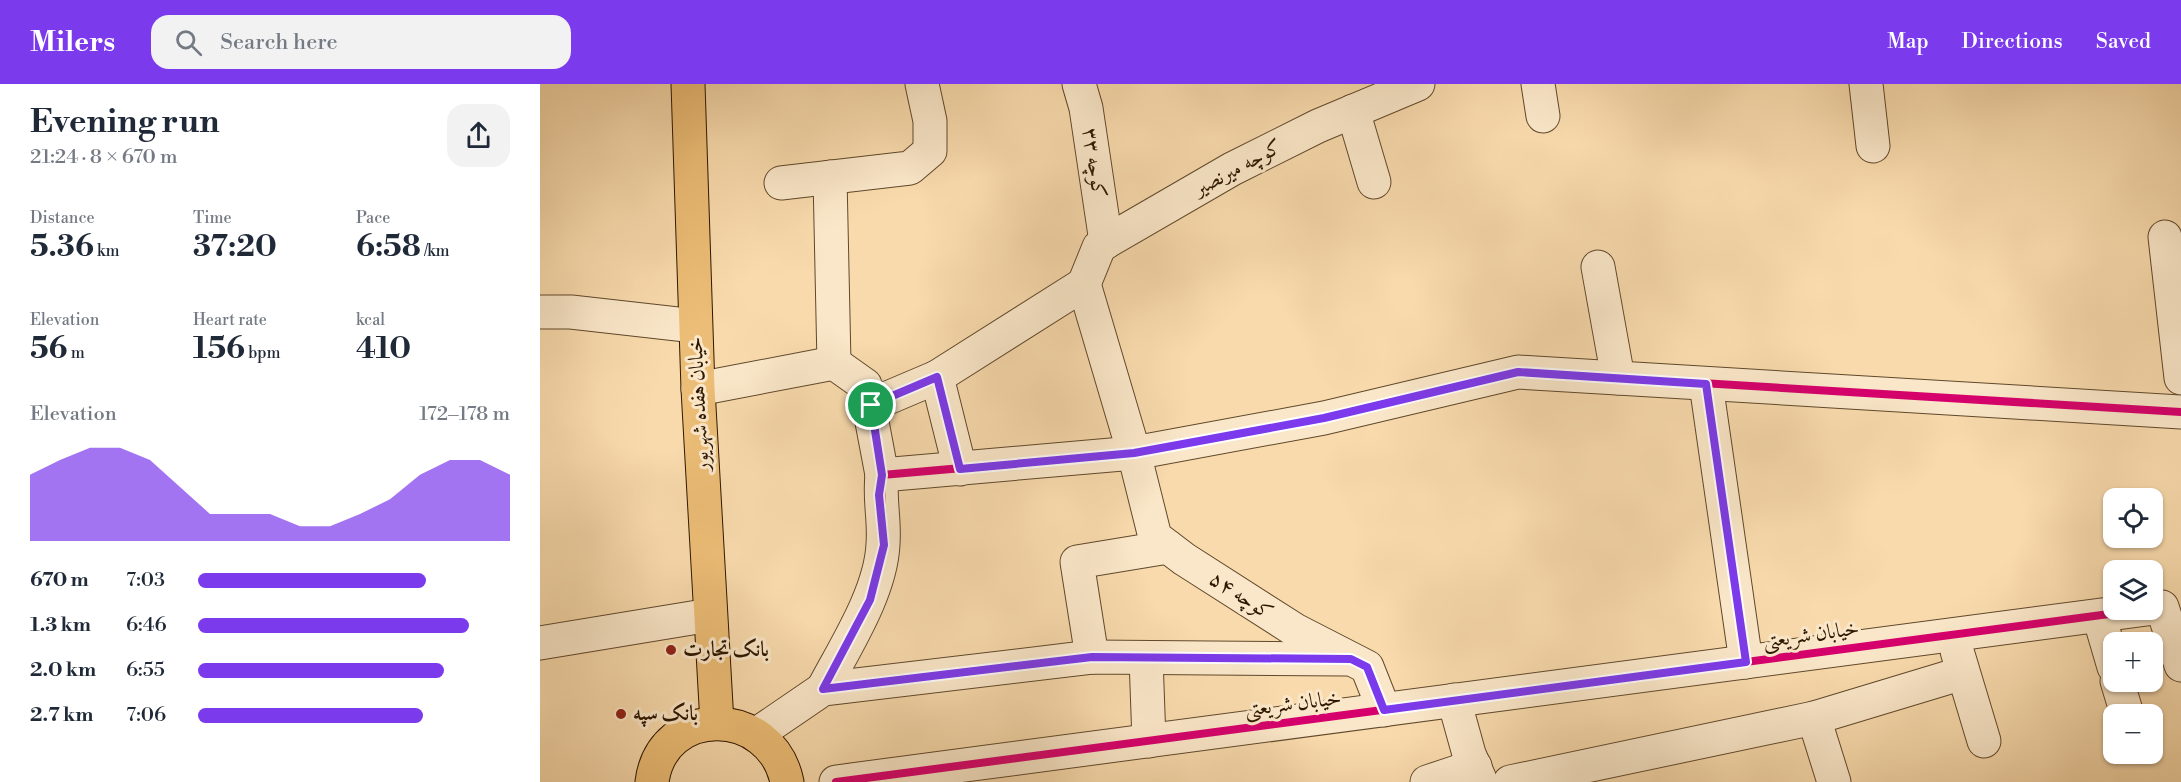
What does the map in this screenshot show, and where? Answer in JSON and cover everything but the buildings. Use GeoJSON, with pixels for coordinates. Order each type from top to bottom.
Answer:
{"type":"FeatureCollection","features":[{"type":"Feature","properties":{"kind":"main road","name":"خیابان هفده شهریور"},"geometry":{"type":"LineString","coordinates":[[688,84],[695,326],[717,723]]}},
{"type":"Feature","properties":{"kind":"main road"},"geometry":{"type":"LineString","coordinates":[[652,782],[662,753],[677,737],[696,727],[717,723],[738,725],[758,734],[773,749],[784,768],[787,782]]}},
{"type":"Feature","properties":{"kind":"street"},"geometry":{"type":"LineString","coordinates":[[781,183],[909,168],[930,151],[930,121],[922,84]]}},
{"type":"Feature","properties":{"kind":"street","name":"کوچه ۳۳"},"geometry":{"type":"LineString","coordinates":[[1078,84],[1086,108],[1106,242]]}},
{"type":"Feature","properties":{"kind":"street","name":"کوچه میرنصیر"},"geometry":{"type":"LineString","coordinates":[[1084,284],[1099,247],[1106,242],[1232,169],[1353,111],[1418,84]]}},
{"type":"Feature","properties":{"kind":"street"},"geometry":{"type":"LineString","coordinates":[[1538,84],[1544,116]]}},
{"type":"Feature","properties":{"kind":"street"},"geometry":{"type":"LineString","coordinates":[[1866,84],[1872,146]]}},
{"type":"Feature","properties":{"kind":"street"},"geometry":{"type":"LineString","coordinates":[[1353,111],[1374,182]]}},
{"type":"Feature","properties":{"kind":"street"},"geometry":{"type":"LineString","coordinates":[[830,177],[834,363]]}},
{"type":"Feature","properties":{"kind":"street"},"geometry":{"type":"LineString","coordinates":[[2165,237],[2181,378]]}},
{"type":"Feature","properties":{"kind":"street"},"geometry":{"type":"LineString","coordinates":[[1599,267],[1618,378]]}},
{"type":"Feature","properties":{"kind":"street"},"geometry":{"type":"LineString","coordinates":[[871,405],[937,377],[1084,284]]}},
{"type":"Feature","properties":{"kind":"street","name":"کوچه ۵۴"},"geometry":{"type":"LineString","coordinates":[[1084,284],[1134,453],[1155,537],[1168,548],[1295,630],[1367,667],[1384,710]]}},
{"type":"Feature","properties":{"kind":"street"},"geometry":{"type":"LineString","coordinates":[[540,312],[571,312],[695,326]]}},
{"type":"Feature","properties":{"kind":"street"},"geometry":{"type":"LineString","coordinates":[[698,389],[834,363],[865,385],[871,405],[882,475],[879,495],[884,545],[870,600],[823,689],[758,734]]}},
{"type":"Feature","properties":{"kind":"street"},"geometry":{"type":"LineString","coordinates":[[882,475],[1134,453],[1324,418],[1518,372],[2181,412]]}},
{"type":"Feature","properties":{"kind":"street"},"geometry":{"type":"LineString","coordinates":[[937,377],[960,469]]}},
{"type":"Feature","properties":{"kind":"street"},"geometry":{"type":"LineString","coordinates":[[1706,384],[1746,662]]}},
{"type":"Feature","properties":{"kind":"street"},"geometry":{"type":"LineString","coordinates":[[1092,657],[1077,562],[1168,548]]}},
{"type":"Feature","properties":{"kind":"street"},"geometry":{"type":"LineString","coordinates":[[2163,613],[2181,666]]}},
{"type":"Feature","properties":{"kind":"street"},"geometry":{"type":"LineString","coordinates":[[540,643],[710,615]]}},
{"type":"Feature","properties":{"kind":"street","name":"خیابان شریعتی"},"geometry":{"type":"LineString","coordinates":[[836,782],[2103,615]]}},
{"type":"Feature","properties":{"kind":"street"},"geometry":{"type":"LineString","coordinates":[[2098,616],[2103,632]]}},
{"type":"Feature","properties":{"kind":"street"},"geometry":{"type":"LineString","coordinates":[[1952,635],[1984,741]]}},
{"type":"Feature","properties":{"kind":"street"},"geometry":{"type":"LineString","coordinates":[[823,689],[1092,657],[1351,659]]}},
{"type":"Feature","properties":{"kind":"street"},"geometry":{"type":"LineString","coordinates":[[1146,658],[1149,741]]}},
{"type":"Feature","properties":{"kind":"street"},"geometry":{"type":"LineString","coordinates":[[1510,782],[1814,718],[1963,673]]}},
{"type":"Feature","properties":{"kind":"street"},"geometry":{"type":"LineString","coordinates":[[1427,782],[1478,774],[1454,700]]}},
{"type":"Feature","properties":{"kind":"street"},"geometry":{"type":"LineString","coordinates":[[1814,718],[1834,782]]}},
{"type":"Feature","properties":{"kind":"cycle path"},"geometry":{"type":"LineString","coordinates":[[823,689],[860,619],[876,581],[883,544],[882,475],[1134,453],[1324,418],[1518,372],[2181,412]]}},
{"type":"Feature","properties":{"kind":"cycle path"},"geometry":{"type":"LineString","coordinates":[[836,782],[2103,615]]}},
{"type":"Feature","properties":{"kind":"place","name":"بانک تجارت"},"geometry":{"type":"Point","coordinates":[671,650]}},
{"type":"Feature","properties":{"kind":"place","name":"بانک سپه"},"geometry":{"type":"Point","coordinates":[621,714]}},
{"type":"Feature","properties":{"kind":"route"},"geometry":{"type":"LineString","coordinates":[[1518,372],[1706,384],[1746,662],[1384,710],[1367,667],[1351,659],[1092,657],[823,689],[870,600],[884,545],[879,495],[882,475],[871,405],[937,377],[960,469],[1134,453],[1324,418],[1518,372]]}}]}
